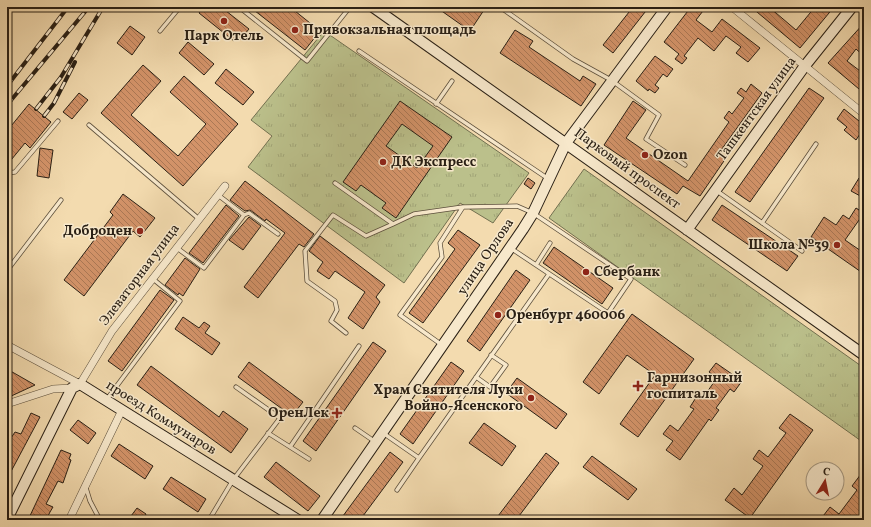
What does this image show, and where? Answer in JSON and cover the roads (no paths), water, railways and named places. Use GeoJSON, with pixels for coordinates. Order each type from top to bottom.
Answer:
{"type":"FeatureCollection","features":[{"type":"Feature","properties":{"kind":"street","name":"Парковый проспект"},"geometry":{"type":"LineString","coordinates":[[373,7],[864,355]]}},
{"type":"Feature","properties":{"kind":"street","name":"улица Орлова"},"geometry":{"type":"LineString","coordinates":[[322,520],[511,248],[533,213],[548,178],[566,143],[611,80],[667,7]]}},
{"type":"Feature","properties":{"kind":"street"},"geometry":{"type":"LineString","coordinates":[[732,7],[804,67],[864,114]]}},
{"type":"Feature","properties":{"kind":"street","name":"Ташкентская улица"},"geometry":{"type":"LineString","coordinates":[[687,230],[804,67],[852,7]]}},
{"type":"Feature","properties":{"kind":"street","name":"Элеваторная улица"},"geometry":{"type":"LineString","coordinates":[[76,386],[112,331],[225,186]]}},
{"type":"Feature","properties":{"kind":"street","name":"проезд Коммунаров"},"geometry":{"type":"LineString","coordinates":[[7,345],[76,386],[107,400],[298,520]]}},
{"type":"Feature","properties":{"kind":"street"},"geometry":{"type":"LineString","coordinates":[[7,404],[53,389],[76,386]]}},
{"type":"Feature","properties":{"kind":"street"},"geometry":{"type":"LineString","coordinates":[[7,519],[76,386]]}},
{"type":"Feature","properties":{"kind":"street"},"geometry":{"type":"LineString","coordinates":[[69,520],[122,410]]}},
{"type":"Feature","properties":{"kind":"lane"},"geometry":{"type":"LineString","coordinates":[[160,31],[180,7]]}},
{"type":"Feature","properties":{"kind":"lane"},"geometry":{"type":"LineString","coordinates":[[239,7],[307,61],[350,7]]}},
{"type":"Feature","properties":{"kind":"lane"},"geometry":{"type":"LineString","coordinates":[[500,7],[573,59],[611,80],[659,115],[646,139],[685,164]]}},
{"type":"Feature","properties":{"kind":"lane"},"geometry":{"type":"LineString","coordinates":[[359,51],[548,178]]}},
{"type":"Feature","properties":{"kind":"lane"},"geometry":{"type":"LineString","coordinates":[[436,104],[452,81]]}},
{"type":"Feature","properties":{"kind":"lane"},"geometry":{"type":"LineString","coordinates":[[7,173],[15,172],[58,121]]}},
{"type":"Feature","properties":{"kind":"lane"},"geometry":{"type":"LineString","coordinates":[[89,125],[199,219]]}},
{"type":"Feature","properties":{"kind":"lane"},"geometry":{"type":"LineString","coordinates":[[762,223],[816,144]]}},
{"type":"Feature","properties":{"kind":"lane"},"geometry":{"type":"LineString","coordinates":[[335,183],[393,224]]}},
{"type":"Feature","properties":{"kind":"lane"},"geometry":{"type":"LineString","coordinates":[[716,190],[802,251]]}},
{"type":"Feature","properties":{"kind":"lane"},"geometry":{"type":"LineString","coordinates":[[218,195],[244,215]]}},
{"type":"Feature","properties":{"kind":"lane"},"geometry":{"type":"LineString","coordinates":[[7,268],[9,268],[61,200]]}},
{"type":"Feature","properties":{"kind":"lane"},"geometry":{"type":"LineString","coordinates":[[346,333],[331,322],[337,310],[335,301],[307,281],[305,251],[333,215],[366,236],[414,214],[463,207],[517,206],[533,213],[631,279],[608,313],[511,248]]}},
{"type":"Feature","properties":{"kind":"lane"},"geometry":{"type":"LineString","coordinates":[[443,345],[400,315],[442,257],[440,243],[463,207]]}},
{"type":"Feature","properties":{"kind":"lane"},"geometry":{"type":"LineString","coordinates":[[177,247],[204,268],[244,215],[248,213],[278,234]]}},
{"type":"Feature","properties":{"kind":"lane"},"geometry":{"type":"LineString","coordinates":[[536,265],[550,243]]}},
{"type":"Feature","properties":{"kind":"lane"},"geometry":{"type":"LineString","coordinates":[[398,490],[549,274]]}},
{"type":"Feature","properties":{"kind":"lane"},"geometry":{"type":"LineString","coordinates":[[107,400],[180,301],[152,279]]}},
{"type":"Feature","properties":{"kind":"lane"},"geometry":{"type":"LineString","coordinates":[[290,446],[359,346]]}},
{"type":"Feature","properties":{"kind":"lane"},"geometry":{"type":"LineString","coordinates":[[476,377],[490,387],[506,366],[491,355]]}},
{"type":"Feature","properties":{"kind":"lane"},"geometry":{"type":"LineString","coordinates":[[209,520],[234,480],[268,432],[280,418],[236,387]]}},
{"type":"Feature","properties":{"kind":"lane"},"geometry":{"type":"LineString","coordinates":[[355,428],[375,442]]}},
{"type":"Feature","properties":{"kind":"lane"},"geometry":{"type":"LineString","coordinates":[[268,432],[309,459]]}},
{"type":"Feature","properties":{"kind":"lane"},"geometry":{"type":"LineString","coordinates":[[382,432],[419,458]]}},
{"type":"Feature","properties":{"kind":"lane"},"geometry":{"type":"LineString","coordinates":[[86,483],[87,494],[100,520]]}},
{"type":"Feature","properties":{"kind":"railway"},"geometry":{"type":"LineString","coordinates":[[7,86],[68,7]]}},
{"type":"Feature","properties":{"kind":"railway"},"geometry":{"type":"LineString","coordinates":[[7,105],[89,7]]}},
{"type":"Feature","properties":{"kind":"railway"},"geometry":{"type":"LineString","coordinates":[[36,109],[61,77],[103,7]]}},
{"type":"Feature","properties":{"kind":"railway"},"geometry":{"type":"LineString","coordinates":[[44,116],[54,103],[75,62]]}},
{"type":"Feature","properties":{"kind":"place","name":"Парк Отель"},"geometry":{"type":"Point","coordinates":[224,21]}},
{"type":"Feature","properties":{"kind":"place","name":"Привокзальная площадь"},"geometry":{"type":"Point","coordinates":[295,30]}},
{"type":"Feature","properties":{"kind":"place","name":"Ozon"},"geometry":{"type":"Point","coordinates":[645,155]}},
{"type":"Feature","properties":{"kind":"place","name":"ДК Экспресс"},"geometry":{"type":"Point","coordinates":[383,162]}},
{"type":"Feature","properties":{"kind":"place","name":"Доброцен"},"geometry":{"type":"Point","coordinates":[140,231]}},
{"type":"Feature","properties":{"kind":"place","name":"Школа №39"},"geometry":{"type":"Point","coordinates":[837,245]}},
{"type":"Feature","properties":{"kind":"place","name":"Сбербанк"},"geometry":{"type":"Point","coordinates":[586,272]}},
{"type":"Feature","properties":{"kind":"place","name":"Оренбург 460006"},"geometry":{"type":"Point","coordinates":[498,315]}},
{"type":"Feature","properties":{"kind":"place","name":"Гарнизонный госпиталь"},"geometry":{"type":"Point","coordinates":[638,386]}},
{"type":"Feature","properties":{"kind":"place","name":"Храм Святителя Луки Войно-Ясенского"},"geometry":{"type":"Point","coordinates":[531,398]}},
{"type":"Feature","properties":{"kind":"place","name":"ОренЛек"},"geometry":{"type":"Point","coordinates":[337,413]}}]}
